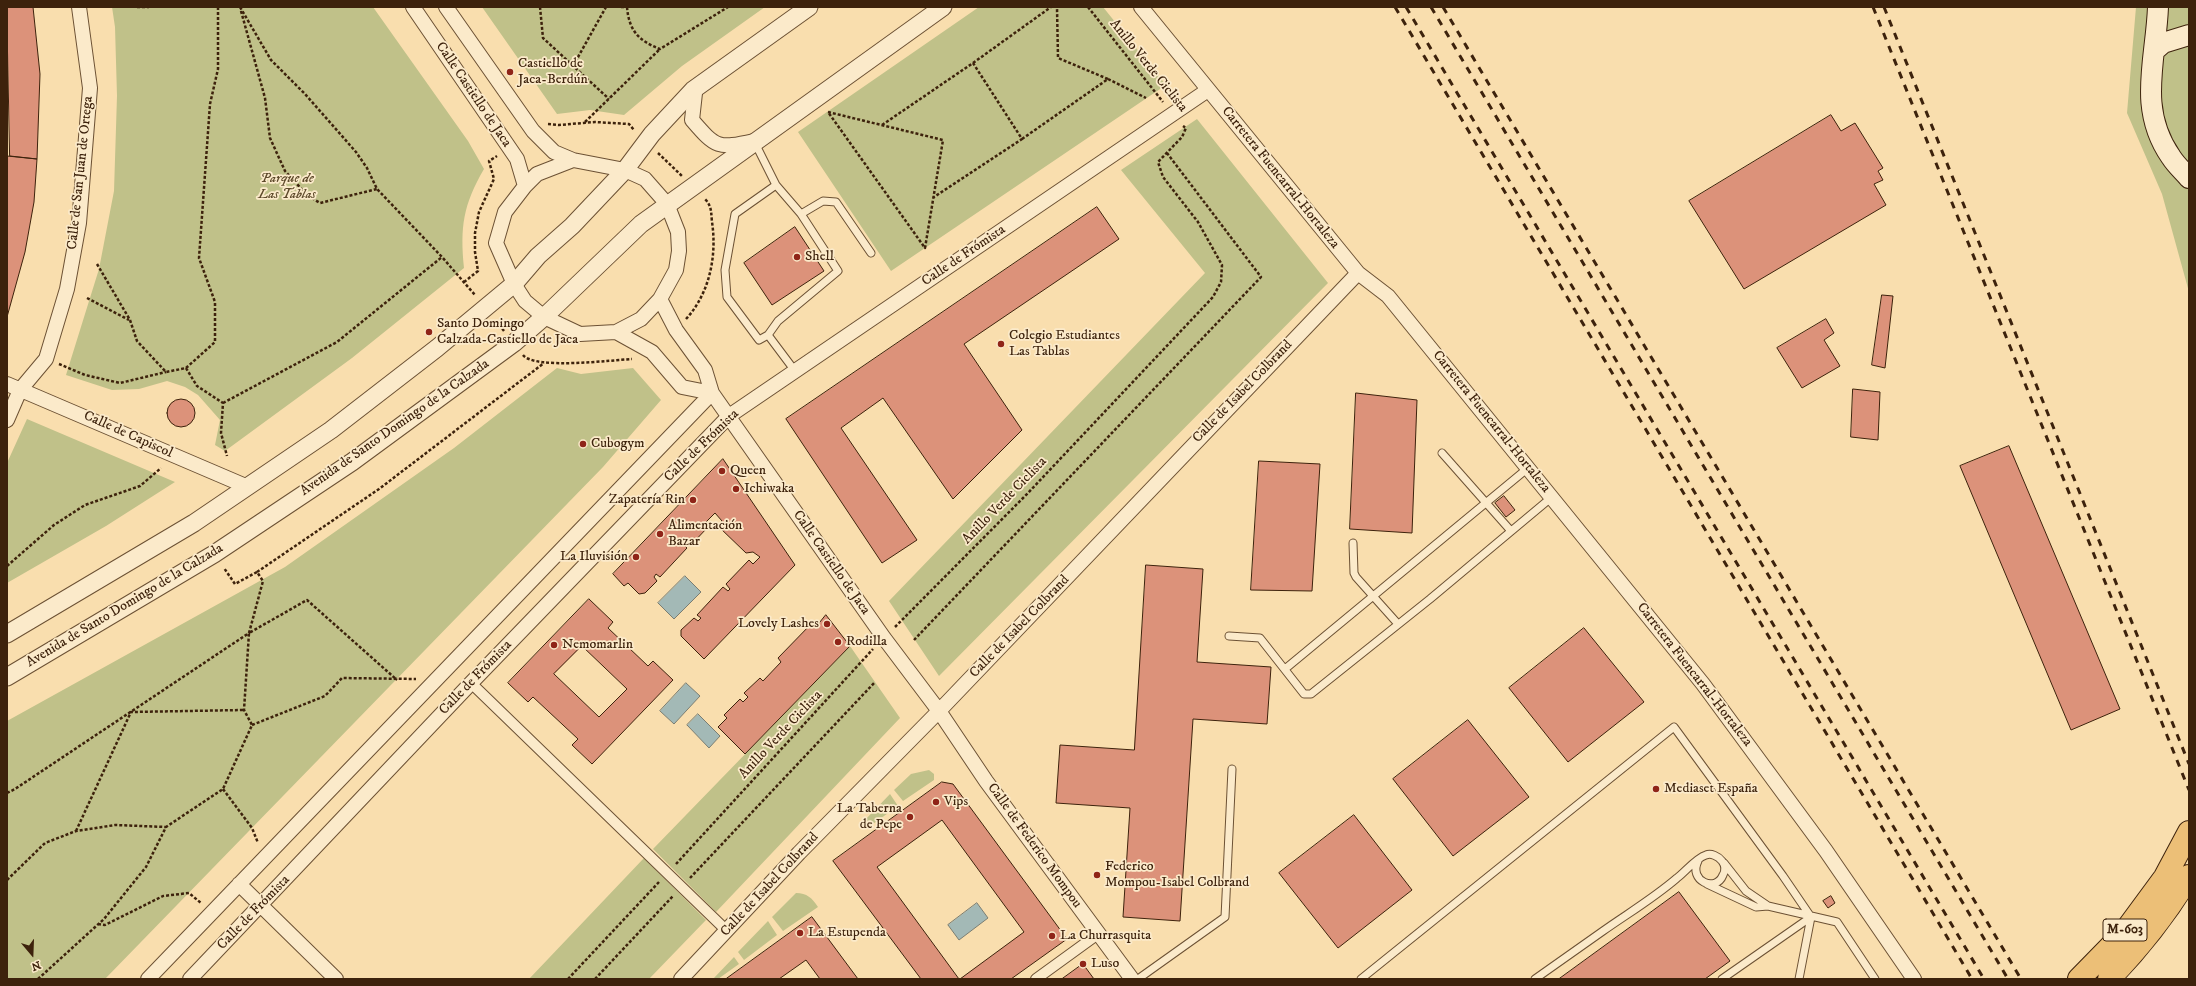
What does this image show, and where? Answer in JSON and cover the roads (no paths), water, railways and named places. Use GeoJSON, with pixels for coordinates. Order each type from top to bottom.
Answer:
{"type":"FeatureCollection","features":[{"type":"Feature","properties":{"kind":"highway","name":"M-603"},"geometry":{"type":"LineString","coordinates":[[2079,979],[2123,934],[2165,877],[2189,832]]}},
{"type":"Feature","properties":{"kind":"highway","name":"M-603"},"geometry":{"type":"LineString","coordinates":[[2108,979],[2136,950],[2170,908],[2189,876]]}},
{"type":"Feature","properties":{"kind":"main road"},"geometry":{"type":"LineString","coordinates":[[2158,7],[2150,102],[2156,129],[2171,157],[2189,178]]}},
{"type":"Feature","properties":{"kind":"main road"},"geometry":{"type":"LineString","coordinates":[[2154,51],[2163,43],[2189,35]]}},
{"type":"Feature","properties":{"kind":"street","name":"Calle de San Juan de Ortega"},"geometry":{"type":"LineString","coordinates":[[7,420],[20,390],[46,359],[67,289],[79,223],[90,88],[79,7]]}},
{"type":"Feature","properties":{"kind":"street","name":"Calle Castiello de Jaca"},"geometry":{"type":"LineString","coordinates":[[413,7],[517,159],[525,186]]}},
{"type":"Feature","properties":{"kind":"street","name":"Calle Castiello de Jaca"},"geometry":{"type":"LineString","coordinates":[[446,7],[533,131],[554,152],[573,160],[625,170],[645,179],[667,204],[678,232],[680,251],[676,270],[660,299],[641,319],[616,332],[580,334],[544,317],[525,301],[514,284],[496,243],[505,212],[525,186],[537,174],[573,160]]}},
{"type":"Feature","properties":{"kind":"street"},"geometry":{"type":"LineString","coordinates":[[7,634],[194,523],[248,487],[331,430],[486,309],[514,284],[538,256],[572,226],[625,170],[646,142],[693,90],[809,7]]}},
{"type":"Feature","properties":{"kind":"street","name":"Avenida de Santo Domingo de la Calzada"},"geometry":{"type":"LineString","coordinates":[[7,676],[214,554],[352,462],[514,343],[544,317],[641,224],[754,140],[942,7]]}},
{"type":"Feature","properties":{"kind":"street","name":"Carretera Fuencarral-Hortaleza"},"geometry":{"type":"LineString","coordinates":[[1141,7],[1358,273],[1388,296],[1703,684],[1826,851],[1914,979]]}},
{"type":"Feature","properties":{"kind":"street","name":"Avenida de Santo Domingo de la Calzada"},"geometry":{"type":"LineString","coordinates":[[693,90],[695,93],[692,120],[709,139],[727,147],[754,140]]}},
{"type":"Feature","properties":{"kind":"street","name":"Calle de Frómista"},"geometry":{"type":"LineString","coordinates":[[190,979],[471,683],[729,416],[1208,90]]}},
{"type":"Feature","properties":{"kind":"street","name":"Calle de Isabel Colbrand"},"geometry":{"type":"LineString","coordinates":[[681,979],[799,853],[939,711],[1358,273]]}},
{"type":"Feature","properties":{"kind":"street","name":"Calle Castiello de Jaca"},"geometry":{"type":"LineString","coordinates":[[660,299],[676,330],[705,370],[712,393],[884,638],[939,711]]}},
{"type":"Feature","properties":{"kind":"street"},"geometry":{"type":"LineString","coordinates":[[616,332],[652,352],[682,386],[712,393]]}},
{"type":"Feature","properties":{"kind":"street","name":"Calle de Capiscol"},"geometry":{"type":"LineString","coordinates":[[7,384],[248,487]]}},
{"type":"Feature","properties":{"kind":"street","name":"Calle de Frómista"},"geometry":{"type":"LineString","coordinates":[[148,979],[712,393]]}},
{"type":"Feature","properties":{"kind":"street"},"geometry":{"type":"LineString","coordinates":[[471,683],[727,931]]}},
{"type":"Feature","properties":{"kind":"street","name":"Calle de Federico Mompou"},"geometry":{"type":"LineString","coordinates":[[939,711],[986,781],[1132,979]]}},
{"type":"Feature","properties":{"kind":"street"},"geometry":{"type":"LineString","coordinates":[[239,884],[260,907],[336,979]]}},
{"type":"Feature","properties":{"kind":"street"},"geometry":{"type":"LineString","coordinates":[[1036,979],[1098,934]]}},
{"type":"Feature","properties":{"kind":"lane"},"geometry":{"type":"LineString","coordinates":[[754,140],[776,185],[801,214],[838,271],[778,321],[768,335],[759,340],[727,297],[725,270],[735,214],[776,185]]}},
{"type":"Feature","properties":{"kind":"lane"},"geometry":{"type":"LineString","coordinates":[[801,214],[823,201],[836,202],[871,253]]}},
{"type":"Feature","properties":{"kind":"lane"},"geometry":{"type":"LineString","coordinates":[[768,335],[795,372]]}},
{"type":"Feature","properties":{"kind":"lane"},"geometry":{"type":"LineString","coordinates":[[1442,453],[1511,531]]}},
{"type":"Feature","properties":{"kind":"lane"},"geometry":{"type":"LineString","coordinates":[[1284,669],[1528,468]]}},
{"type":"Feature","properties":{"kind":"lane"},"geometry":{"type":"LineString","coordinates":[[1229,636],[1260,638],[1304,694],[1310,694],[1552,498]]}},
{"type":"Feature","properties":{"kind":"lane"},"geometry":{"type":"LineString","coordinates":[[1353,543],[1354,573],[1372,596],[1398,624]]}},
{"type":"Feature","properties":{"kind":"lane"},"geometry":{"type":"LineString","coordinates":[[1360,979],[1674,727],[1783,876],[1811,917],[1798,979]]}},
{"type":"Feature","properties":{"kind":"lane"},"geometry":{"type":"LineString","coordinates":[[1138,979],[1225,917],[1232,769]]}},
{"type":"Feature","properties":{"kind":"lane"},"geometry":{"type":"LineString","coordinates":[[1535,979],[1676,879],[1702,857],[1711,854],[1720,858],[1746,891],[1768,906]]}},
{"type":"Feature","properties":{"kind":"lane"},"geometry":{"type":"LineString","coordinates":[[1698,861],[1696,874],[1703,882],[1756,906],[1768,906],[1837,922],[1875,979]]}},
{"type":"Feature","properties":{"kind":"lane"},"geometry":{"type":"LineString","coordinates":[[1707,884],[1720,880],[1725,871],[1723,862]]}},
{"type":"Feature","properties":{"kind":"lane"},"geometry":{"type":"LineString","coordinates":[[1676,879],[1696,874]]}},
{"type":"Feature","properties":{"kind":"lane"},"geometry":{"type":"LineString","coordinates":[[1722,979],[1811,917]]}},
{"type":"Feature","properties":{"kind":"water"},"geometry":{"type":"Polygon","coordinates":[[[685,576],[701,592],[674,619],[658,603],[685,576]]]}},
{"type":"Feature","properties":{"kind":"water"},"geometry":{"type":"Polygon","coordinates":[[[686,683],[700,696],[674,724],[660,711],[686,683]]]}},
{"type":"Feature","properties":{"kind":"water"},"geometry":{"type":"Polygon","coordinates":[[[698,714],[720,736],[709,748],[687,725],[698,714]]]}},
{"type":"Feature","properties":{"kind":"water"},"geometry":{"type":"Polygon","coordinates":[[[977,903],[988,918],[959,940],[948,925],[977,903]]]}},
{"type":"Feature","properties":{"kind":"railway"},"geometry":{"type":"LineString","coordinates":[[1395,7],[1972,979]]}},
{"type":"Feature","properties":{"kind":"railway"},"geometry":{"type":"LineString","coordinates":[[1406,7],[1984,979]]}},
{"type":"Feature","properties":{"kind":"railway"},"geometry":{"type":"LineString","coordinates":[[1431,7],[2008,979]]}},
{"type":"Feature","properties":{"kind":"railway"},"geometry":{"type":"LineString","coordinates":[[1443,7],[2021,979]]}},
{"type":"Feature","properties":{"kind":"railway"},"geometry":{"type":"LineString","coordinates":[[1873,7],[2189,790]]}},
{"type":"Feature","properties":{"kind":"railway"},"geometry":{"type":"LineString","coordinates":[[1884,7],[2189,764]]}},
{"type":"Feature","properties":{"kind":"place","name":"Castiello de Jaca-Berdún"},"geometry":{"type":"Point","coordinates":[510,72]}},
{"type":"Feature","properties":{"kind":"place","name":"Shell"},"geometry":{"type":"Point","coordinates":[797,257]}},
{"type":"Feature","properties":{"kind":"place","name":"Santo Domingo Calzada-Castiello de Jaca"},"geometry":{"type":"Point","coordinates":[429,332]}},
{"type":"Feature","properties":{"kind":"place","name":"Colegio Estudiantes Las Tablas"},"geometry":{"type":"Point","coordinates":[1001,344]}},
{"type":"Feature","properties":{"kind":"place","name":"Cubogym"},"geometry":{"type":"Point","coordinates":[583,444]}},
{"type":"Feature","properties":{"kind":"place","name":"Queen"},"geometry":{"type":"Point","coordinates":[722,471]}},
{"type":"Feature","properties":{"kind":"place","name":"Ichiwaka"},"geometry":{"type":"Point","coordinates":[736,489]}},
{"type":"Feature","properties":{"kind":"place","name":"Zapatería Rin"},"geometry":{"type":"Point","coordinates":[693,500]}},
{"type":"Feature","properties":{"kind":"place","name":"Alimentación Bazar"},"geometry":{"type":"Point","coordinates":[660,534]}},
{"type":"Feature","properties":{"kind":"place","name":"La Iluvisión"},"geometry":{"type":"Point","coordinates":[636,557]}},
{"type":"Feature","properties":{"kind":"place","name":"Lovely Lashes"},"geometry":{"type":"Point","coordinates":[827,624]}},
{"type":"Feature","properties":{"kind":"place","name":"Rodilla"},"geometry":{"type":"Point","coordinates":[838,642]}},
{"type":"Feature","properties":{"kind":"place","name":"Nemomarlin"},"geometry":{"type":"Point","coordinates":[554,645]}},
{"type":"Feature","properties":{"kind":"place","name":"Mediaset España"},"geometry":{"type":"Point","coordinates":[1656,789]}},
{"type":"Feature","properties":{"kind":"place","name":"Vips"},"geometry":{"type":"Point","coordinates":[936,802]}},
{"type":"Feature","properties":{"kind":"place","name":"La Taberna de Pepe"},"geometry":{"type":"Point","coordinates":[910,817]}},
{"type":"Feature","properties":{"kind":"place","name":"Federico Mompou-Isabel Colbrand"},"geometry":{"type":"Point","coordinates":[1097,875]}},
{"type":"Feature","properties":{"kind":"place","name":"La Estupenda"},"geometry":{"type":"Point","coordinates":[800,933]}},
{"type":"Feature","properties":{"kind":"place","name":"La Churrasquita"},"geometry":{"type":"Point","coordinates":[1052,936]}},
{"type":"Feature","properties":{"kind":"place","name":"Luso"},"geometry":{"type":"Point","coordinates":[1083,964]}},
{"type":"Feature","properties":{"kind":"park label","name":"Parque de Las Tablas"},"geometry":{"type":"Point","coordinates":[287,188]}}]}
